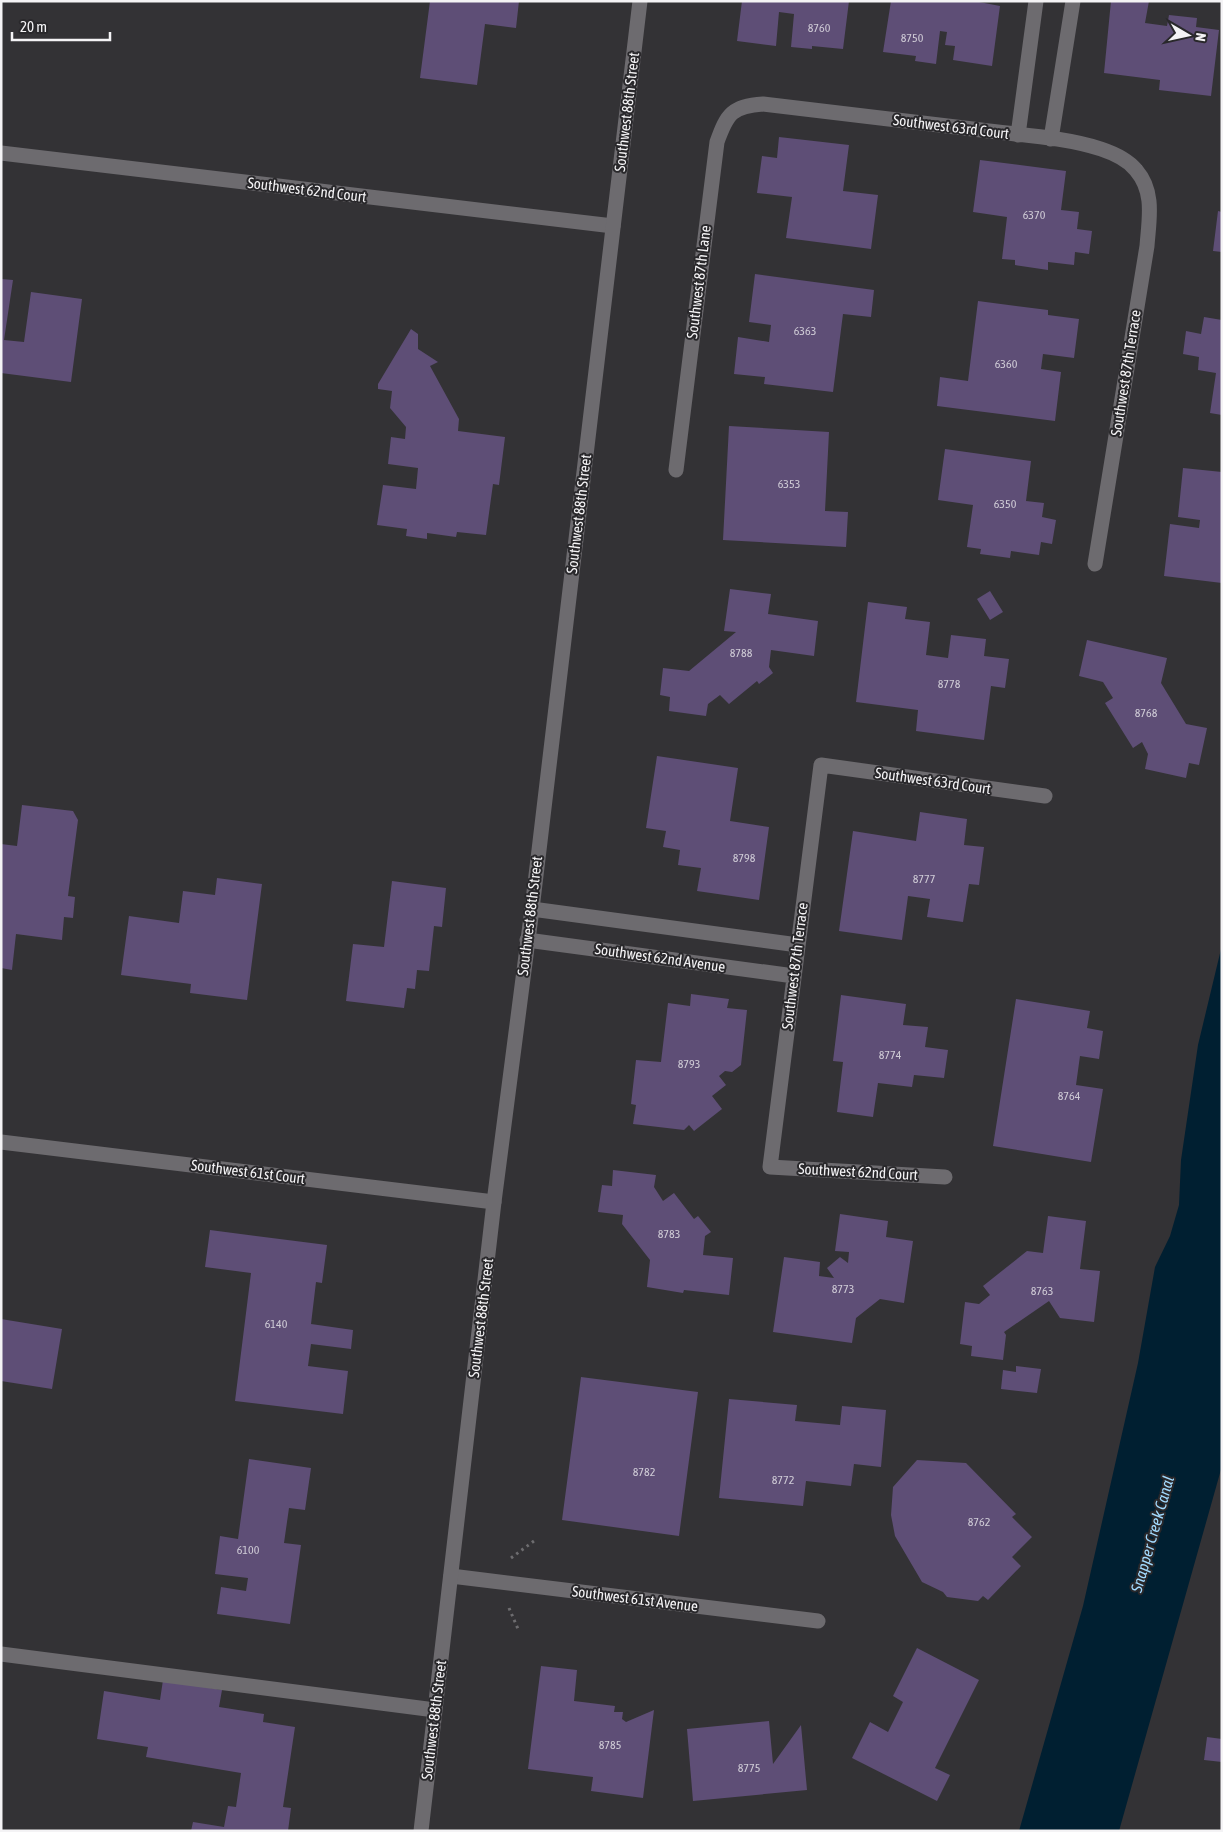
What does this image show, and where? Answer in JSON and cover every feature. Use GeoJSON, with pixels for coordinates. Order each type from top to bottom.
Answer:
{"type":"FeatureCollection","features":[{"type":"Feature","properties":{"kind":"street","name":"Southwest 88th Street"},"geometry":{"type":"LineString","coordinates":[[421,1831],[494,1202],[532,909],[640,1]]}},
{"type":"Feature","properties":{"kind":"street"},"geometry":{"type":"LineString","coordinates":[[1018,135],[1036,1]]}},
{"type":"Feature","properties":{"kind":"street"},"geometry":{"type":"LineString","coordinates":[[1051,139],[1073,1]]}},
{"type":"Feature","properties":{"kind":"street","name":"Southwest 63rd Court"},"geometry":{"type":"LineString","coordinates":[[745,105],[763,104],[1083,144],[1117,155],[1135,168],[1145,181]]}},
{"type":"Feature","properties":{"kind":"street","name":"Southwest 87th Lane"},"geometry":{"type":"LineString","coordinates":[[676,470],[717,142],[723,126],[733,111],[745,105]]}},
{"type":"Feature","properties":{"kind":"street","name":"Southwest 62nd Court"},"geometry":{"type":"LineString","coordinates":[[1,153],[613,226]]}},
{"type":"Feature","properties":{"kind":"street","name":"Southwest 87th Terrace"},"geometry":{"type":"LineString","coordinates":[[1095,564],[1147,246],[1150,198],[1145,181]]}},
{"type":"Feature","properties":{"kind":"street","name":"Southwest 63rd Court"},"geometry":{"type":"LineString","coordinates":[[822,765],[1045,796]]}},
{"type":"Feature","properties":{"kind":"street","name":"Southwest 87th Terrace"},"geometry":{"type":"LineString","coordinates":[[770,1167],[822,765]]}},
{"type":"Feature","properties":{"kind":"street","name":"Southwest 62nd Avenue"},"geometry":{"type":"LineString","coordinates":[[532,909],[798,945]]}},
{"type":"Feature","properties":{"kind":"street","name":"Southwest 62nd Avenue"},"geometry":{"type":"LineString","coordinates":[[527,940],[794,976]]}},
{"type":"Feature","properties":{"kind":"street","name":"Southwest 61st Court"},"geometry":{"type":"LineString","coordinates":[[1,1142],[494,1202]]}},
{"type":"Feature","properties":{"kind":"street","name":"Southwest 62nd Court"},"geometry":{"type":"LineString","coordinates":[[770,1167],[945,1177]]}},
{"type":"Feature","properties":{"kind":"street","name":"Southwest 61st Avenue"},"geometry":{"type":"LineString","coordinates":[[451,1576],[818,1622]]}},
{"type":"Feature","properties":{"kind":"street"},"geometry":{"type":"LineString","coordinates":[[1,1654],[435,1710]]}},
{"type":"Feature","properties":{"kind":"path"},"geometry":{"type":"LineString","coordinates":[[510,1558],[534,1541]]}},
{"type":"Feature","properties":{"kind":"path"},"geometry":{"type":"LineString","coordinates":[[508,1606],[518,1629]]}},
{"type":"Feature","properties":{"kind":"water","name":"Snapper Creek Canal"},"geometry":{"type":"Polygon","coordinates":[[[1222,945],[1222,1466],[1119,1831],[1019,1831],[1083,1606],[1138,1363],[1155,1267],[1170,1236],[1179,1205],[1181,1160],[1198,1045],[1222,945]]]}},
{"type":"Feature","properties":{"kind":"building"},"geometry":{"type":"Polygon","coordinates":[[[430,1],[519,1],[516,28],[485,24],[477,85],[420,78],[430,1]]]}},
{"type":"Feature","properties":{"kind":"building"},"geometry":{"type":"Polygon","coordinates":[[[742,1],[849,1],[843,49],[812,46],[812,49],[791,47],[794,14],[779,12],[776,46],[737,41],[742,1]]]}},
{"type":"Feature","properties":{"kind":"building"},"geometry":{"type":"Polygon","coordinates":[[[891,1],[974,1],[1000,6],[992,66],[953,60],[955,46],[945,45],[947,32],[940,31],[936,64],[915,61],[916,56],[883,52],[891,1]]]}},
{"type":"Feature","properties":{"kind":"building"},"geometry":{"type":"Polygon","coordinates":[[[1111,1],[1149,1],[1145,23],[1167,26],[1169,15],[1197,18],[1196,27],[1219,30],[1211,96],[1159,90],[1160,80],[1104,73],[1111,1]]]}},
{"type":"Feature","properties":{"kind":"building"},"geometry":{"type":"Polygon","coordinates":[[[779,137],[849,145],[843,191],[878,195],[871,249],[786,238],[792,197],[757,193],[762,156],[777,158],[779,137]]]}},
{"type":"Feature","properties":{"kind":"building"},"geometry":{"type":"Polygon","coordinates":[[[980,160],[1066,171],[1061,210],[1079,212],[1077,229],[1092,231],[1089,254],[1075,252],[1074,265],[1048,262],[1048,270],[1015,265],[1015,260],[1002,259],[1007,217],[973,212],[980,160]]]}},
{"type":"Feature","properties":{"kind":"building"},"geometry":{"type":"Polygon","coordinates":[[[1218,211],[1222,212],[1222,252],[1213,251],[1218,211]]]}},
{"type":"Feature","properties":{"kind":"building"},"geometry":{"type":"Polygon","coordinates":[[[755,274],[874,290],[871,317],[843,314],[833,392],[764,384],[765,377],[734,374],[738,337],[769,342],[771,325],[749,322],[755,274]]]}},
{"type":"Feature","properties":{"kind":"building"},"geometry":{"type":"Polygon","coordinates":[[[1,279],[13,280],[4,340],[24,342],[31,292],[82,299],[71,382],[1,373],[1,279]]]}},
{"type":"Feature","properties":{"kind":"building"},"geometry":{"type":"Polygon","coordinates":[[[978,301],[1048,310],[1048,315],[1079,319],[1074,358],[1043,354],[1041,369],[1061,372],[1055,421],[937,406],[940,377],[968,381],[978,301]]]}},
{"type":"Feature","properties":{"kind":"building"},"geometry":{"type":"Polygon","coordinates":[[[1204,317],[1222,320],[1222,415],[1210,413],[1216,373],[1198,370],[1199,357],[1183,354],[1186,331],[1201,334],[1204,317]]]}},
{"type":"Feature","properties":{"kind":"building"},"geometry":{"type":"Polygon","coordinates":[[[411,329],[418,334],[418,349],[438,362],[430,366],[459,419],[458,431],[505,437],[499,485],[493,484],[486,535],[457,532],[456,537],[427,533],[427,539],[406,536],[407,529],[377,525],[383,485],[416,489],[418,468],[388,464],[391,437],[405,439],[406,427],[390,408],[392,391],[378,389],[378,384],[411,329]]]}},
{"type":"Feature","properties":{"kind":"building"},"geometry":{"type":"Polygon","coordinates":[[[729,426],[829,432],[825,511],[848,512],[846,547],[723,540],[729,426]]]}},
{"type":"Feature","properties":{"kind":"building"},"geometry":{"type":"Polygon","coordinates":[[[945,449],[1031,461],[1026,501],[1044,503],[1042,517],[1056,520],[1052,544],[1041,542],[1039,555],[1011,551],[1010,558],[980,554],[981,549],[967,547],[973,505],[938,500],[945,449]]]}},
{"type":"Feature","properties":{"kind":"building"},"geometry":{"type":"Polygon","coordinates":[[[1183,468],[1222,472],[1222,583],[1164,576],[1170,524],[1199,528],[1200,520],[1178,517],[1183,468]]]}},
{"type":"Feature","properties":{"kind":"building"},"geometry":{"type":"Polygon","coordinates":[[[730,589],[771,594],[768,614],[818,621],[814,656],[771,650],[769,667],[773,673],[759,684],[757,681],[729,704],[720,695],[708,704],[706,716],[669,711],[670,697],[660,695],[663,668],[689,671],[736,632],[724,631],[730,589]]]}},
{"type":"Feature","properties":{"kind":"building"},"geometry":{"type":"Polygon","coordinates":[[[990,591],[1003,612],[990,620],[977,599],[990,591]]]}},
{"type":"Feature","properties":{"kind":"building"},"geometry":{"type":"Polygon","coordinates":[[[868,602],[907,607],[905,619],[930,622],[926,655],[948,658],[951,635],[986,639],[984,656],[1009,659],[1005,688],[991,686],[984,740],[916,731],[918,710],[856,702],[868,602]]]}},
{"type":"Feature","properties":{"kind":"building"},"geometry":{"type":"Polygon","coordinates":[[[1087,640],[1167,658],[1161,683],[1186,724],[1207,728],[1199,765],[1189,763],[1186,778],[1145,769],[1148,754],[1142,742],[1133,748],[1105,703],[1113,698],[1103,682],[1079,676],[1087,640]]]}},
{"type":"Feature","properties":{"kind":"building"},"geometry":{"type":"Polygon","coordinates":[[[657,756],[738,768],[730,821],[769,827],[759,900],[697,891],[701,868],[678,865],[680,850],[663,847],[666,831],[646,828],[657,756]]]}},
{"type":"Feature","properties":{"kind":"building"},"geometry":{"type":"Polygon","coordinates":[[[22,805],[73,811],[78,820],[68,896],[75,897],[73,918],[64,917],[62,940],[16,934],[12,970],[1,968],[1,844],[17,846],[22,805]]]}},
{"type":"Feature","properties":{"kind":"building"},"geometry":{"type":"Polygon","coordinates":[[[920,812],[967,819],[964,845],[984,847],[979,885],[969,884],[963,922],[927,917],[930,899],[908,896],[902,940],[839,931],[853,831],[916,841],[920,812]]]}},
{"type":"Feature","properties":{"kind":"building"},"geometry":{"type":"Polygon","coordinates":[[[217,878],[262,884],[247,1000],[190,993],[191,984],[121,975],[129,916],[179,923],[183,891],[215,895],[217,878]]]}},
{"type":"Feature","properties":{"kind":"building"},"geometry":{"type":"Polygon","coordinates":[[[392,881],[446,888],[442,927],[434,926],[429,971],[417,970],[415,989],[407,988],[404,1008],[346,1001],[353,944],[384,947],[392,881]]]}},
{"type":"Feature","properties":{"kind":"building"},"geometry":{"type":"Polygon","coordinates":[[[691,994],[729,999],[727,1008],[747,1010],[741,1065],[732,1072],[725,1071],[719,1076],[726,1085],[712,1096],[722,1109],[694,1131],[689,1125],[684,1130],[633,1124],[636,1105],[631,1104],[636,1060],[661,1062],[668,1003],[690,1006],[691,994]]]}},
{"type":"Feature","properties":{"kind":"building"},"geometry":{"type":"Polygon","coordinates":[[[841,995],[906,1004],[903,1025],[928,1027],[925,1047],[948,1050],[944,1078],[914,1075],[912,1087],[878,1083],[873,1117],[837,1112],[843,1062],[833,1061],[841,995]]]}},
{"type":"Feature","properties":{"kind":"building"},"geometry":{"type":"Polygon","coordinates":[[[1016,999],[1090,1011],[1087,1028],[1103,1031],[1099,1059],[1080,1056],[1076,1085],[1103,1089],[1091,1162],[993,1146],[1016,999]]]}},
{"type":"Feature","properties":{"kind":"building"},"geometry":{"type":"Polygon","coordinates":[[[613,1170],[656,1175],[654,1187],[663,1201],[674,1193],[694,1219],[698,1216],[711,1232],[705,1236],[703,1255],[733,1258],[729,1295],[684,1290],[683,1293],[647,1287],[650,1260],[622,1224],[623,1215],[598,1212],[602,1185],[612,1186],[613,1170]]]}},
{"type":"Feature","properties":{"kind":"building"},"geometry":{"type":"Polygon","coordinates":[[[840,1214],[888,1221],[886,1237],[913,1241],[904,1303],[880,1299],[856,1318],[852,1343],[773,1332],[784,1257],[820,1262],[819,1276],[834,1278],[827,1268],[840,1257],[848,1263],[849,1252],[835,1251],[840,1214]]]}},
{"type":"Feature","properties":{"kind":"building"},"geometry":{"type":"Polygon","coordinates":[[[1048,1216],[1086,1221],[1080,1269],[1100,1271],[1094,1322],[1060,1318],[1049,1301],[1004,1332],[1006,1335],[1003,1360],[971,1356],[972,1346],[960,1344],[965,1302],[979,1304],[990,1295],[983,1286],[1027,1251],[1043,1253],[1048,1216]]]}},
{"type":"Feature","properties":{"kind":"building"},"geometry":{"type":"Polygon","coordinates":[[[210,1230],[327,1245],[322,1283],[316,1282],[311,1324],[353,1330],[351,1349],[311,1344],[308,1366],[348,1371],[343,1414],[235,1401],[251,1273],[205,1267],[210,1230]]]}},
{"type":"Feature","properties":{"kind":"building"},"geometry":{"type":"Polygon","coordinates":[[[1,1319],[62,1329],[52,1389],[1,1381],[1,1319]]]}},
{"type":"Feature","properties":{"kind":"building"},"geometry":{"type":"Polygon","coordinates":[[[1016,1366],[1041,1369],[1037,1393],[1001,1389],[1003,1370],[1016,1372],[1016,1366]]]}},
{"type":"Feature","properties":{"kind":"building"},"geometry":{"type":"Polygon","coordinates":[[[581,1377],[698,1392],[679,1536],[562,1520],[581,1377]]]}},
{"type":"Feature","properties":{"kind":"building"},"geometry":{"type":"Polygon","coordinates":[[[729,1399],[797,1405],[795,1421],[840,1425],[842,1406],[886,1410],[881,1467],[854,1464],[851,1486],[806,1481],[803,1506],[719,1498],[729,1399]]]}},
{"type":"Feature","properties":{"kind":"building"},"geometry":{"type":"Polygon","coordinates":[[[249,1459],[311,1468],[305,1510],[289,1508],[284,1543],[301,1545],[290,1624],[217,1614],[221,1587],[246,1591],[248,1578],[215,1574],[220,1536],[238,1539],[249,1459]]]}},
{"type":"Feature","properties":{"kind":"building"},"geometry":{"type":"Polygon","coordinates":[[[917,1460],[966,1463],[1016,1514],[1012,1517],[1032,1537],[1012,1557],[1021,1566],[988,1600],[983,1596],[978,1601],[947,1597],[943,1592],[922,1582],[895,1536],[891,1515],[893,1487],[917,1460]]]}},
{"type":"Feature","properties":{"kind":"building"},"geometry":{"type":"Polygon","coordinates":[[[917,1648],[979,1680],[935,1768],[950,1775],[937,1801],[852,1758],[870,1722],[888,1732],[903,1702],[893,1696],[917,1648]]]}},
{"type":"Feature","properties":{"kind":"building"},"geometry":{"type":"Polygon","coordinates":[[[541,1666],[577,1670],[574,1701],[615,1706],[614,1712],[623,1712],[622,1719],[626,1722],[654,1710],[643,1798],[591,1791],[593,1777],[528,1769],[541,1666]]]}},
{"type":"Feature","properties":{"kind":"building"},"geometry":{"type":"Polygon","coordinates":[[[163,1680],[222,1690],[219,1707],[264,1714],[263,1722],[295,1727],[283,1807],[291,1808],[288,1831],[191,1831],[193,1822],[224,1827],[228,1806],[236,1807],[241,1773],[146,1757],[148,1747],[97,1739],[104,1691],[160,1700],[163,1680]]]}},
{"type":"Feature","properties":{"kind":"building"},"geometry":{"type":"Polygon","coordinates":[[[769,1721],[773,1764],[801,1725],[807,1790],[693,1801],[687,1729],[769,1721]]]}},
{"type":"Feature","properties":{"kind":"building"},"geometry":{"type":"Polygon","coordinates":[[[1207,1737],[1222,1739],[1222,1762],[1204,1760],[1207,1737]]]}}]}
